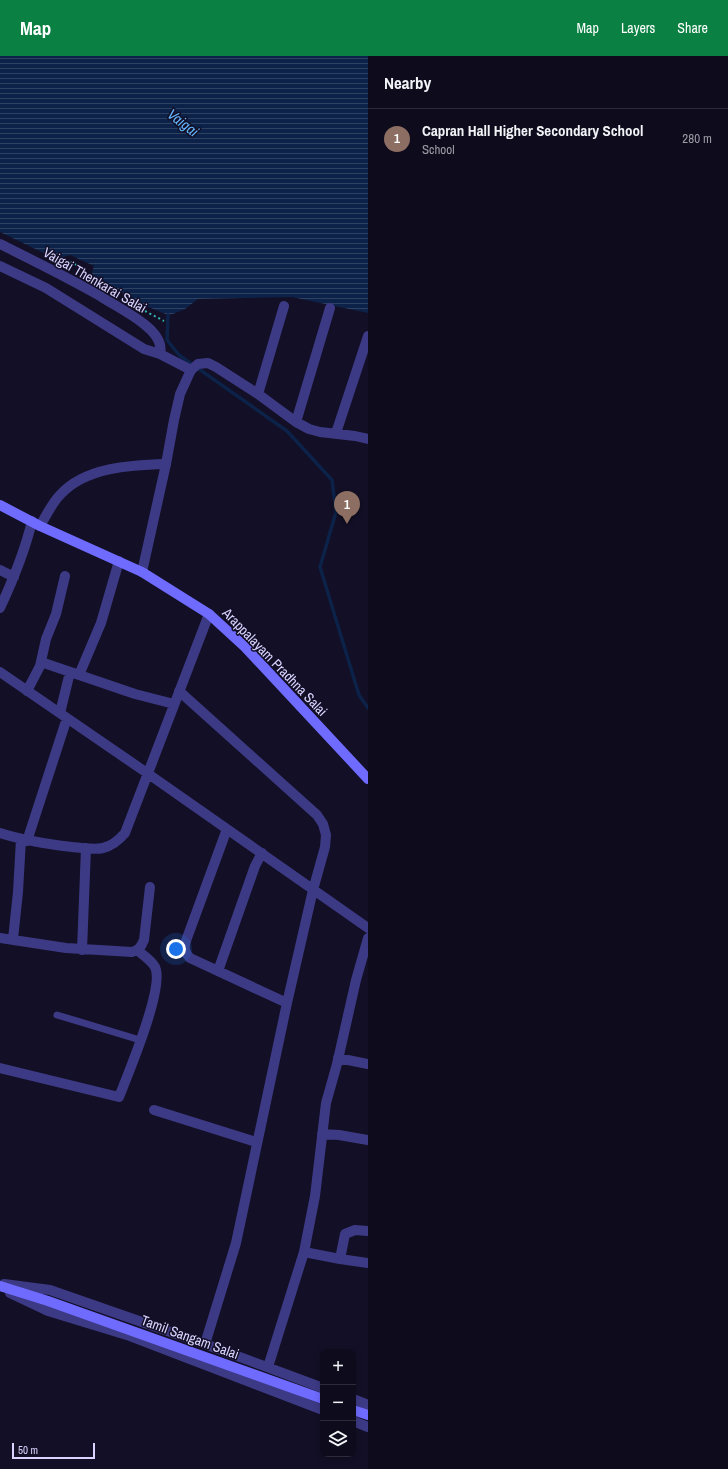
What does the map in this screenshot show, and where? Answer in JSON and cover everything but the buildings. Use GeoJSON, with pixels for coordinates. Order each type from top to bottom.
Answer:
{"type":"FeatureCollection","features":[{"type":"Feature","properties":{"kind":"main road","name":"Arappalayam Pradhna Salai"},"geometry":{"type":"LineString","coordinates":[[0,505],[142,572],[209,614],[244,647],[368,779]]}},
{"type":"Feature","properties":{"kind":"main road","name":"Tamil Sangam Salai"},"geometry":{"type":"LineString","coordinates":[[0,1286],[48,1300],[320,1398]]}},
{"type":"Feature","properties":{"kind":"main road"},"geometry":{"type":"LineString","coordinates":[[356,1411],[368,1415]]}},
{"type":"Feature","properties":{"kind":"street","name":"Vaigai Thenkarai Salai"},"geometry":{"type":"LineString","coordinates":[[0,244],[69,278],[145,324],[158,338],[162,348],[160,354]]}},
{"type":"Feature","properties":{"kind":"street"},"geometry":{"type":"LineString","coordinates":[[0,266],[46,288],[144,348],[194,368],[208,363],[216,367],[258,394],[296,422],[309,429],[368,439]]}},
{"type":"Feature","properties":{"kind":"street"},"geometry":{"type":"LineString","coordinates":[[258,394],[284,306]]}},
{"type":"Feature","properties":{"kind":"street"},"geometry":{"type":"LineString","coordinates":[[296,422],[330,308]]}},
{"type":"Feature","properties":{"kind":"street"},"geometry":{"type":"LineString","coordinates":[[336,433],[368,336]]}},
{"type":"Feature","properties":{"kind":"street"},"geometry":{"type":"LineString","coordinates":[[142,572],[180,394],[194,368]]}},
{"type":"Feature","properties":{"kind":"street"},"geometry":{"type":"LineString","coordinates":[[0,608],[36,523],[60,495],[76,482],[100,472],[129,465],[166,464]]}},
{"type":"Feature","properties":{"kind":"street"},"geometry":{"type":"LineString","coordinates":[[14,939],[24,840],[63,716],[74,674],[101,623],[119,561]]}},
{"type":"Feature","properties":{"kind":"street"},"geometry":{"type":"LineString","coordinates":[[0,570],[14,577]]}},
{"type":"Feature","properties":{"kind":"street"},"geometry":{"type":"LineString","coordinates":[[27,691],[41,662],[46,639],[56,614],[65,576]]}},
{"type":"Feature","properties":{"kind":"street"},"geometry":{"type":"LineString","coordinates":[[0,833],[24,840],[86,848],[102,848],[117,842],[125,833],[209,614]]}},
{"type":"Feature","properties":{"kind":"street"},"geometry":{"type":"LineString","coordinates":[[41,662],[135,694],[174,704]]}},
{"type":"Feature","properties":{"kind":"street"},"geometry":{"type":"LineString","coordinates":[[0,672],[368,928]]}},
{"type":"Feature","properties":{"kind":"street"},"geometry":{"type":"LineString","coordinates":[[180,690],[317,815],[323,824],[326,834],[325,847],[313,890],[256,1142],[236,1243],[205,1344]]}},
{"type":"Feature","properties":{"kind":"street"},"geometry":{"type":"LineString","coordinates":[[227,829],[184,949],[190,958],[287,1003]]}},
{"type":"Feature","properties":{"kind":"street"},"geometry":{"type":"LineString","coordinates":[[82,950],[86,848]]}},
{"type":"Feature","properties":{"kind":"street"},"geometry":{"type":"LineString","coordinates":[[218,971],[255,866],[262,853]]}},
{"type":"Feature","properties":{"kind":"street"},"geometry":{"type":"LineString","coordinates":[[0,938],[82,950],[132,952],[141,947],[144,940],[150,887]]}},
{"type":"Feature","properties":{"kind":"street"},"geometry":{"type":"LineString","coordinates":[[268,1367],[304,1252],[315,1196],[326,1103],[356,980],[368,938]]}},
{"type":"Feature","properties":{"kind":"street"},"geometry":{"type":"LineString","coordinates":[[0,1068],[119,1098],[140,1040],[155,992],[157,978],[155,967],[137,950]]}},
{"type":"Feature","properties":{"kind":"street"},"geometry":{"type":"LineString","coordinates":[[338,1058],[368,1064]]}},
{"type":"Feature","properties":{"kind":"street"},"geometry":{"type":"LineString","coordinates":[[154,1110],[256,1142]]}},
{"type":"Feature","properties":{"kind":"street"},"geometry":{"type":"LineString","coordinates":[[322,1134],[339,1135],[368,1140]]}},
{"type":"Feature","properties":{"kind":"street"},"geometry":{"type":"LineString","coordinates":[[340,1259],[345,1234],[355,1230],[368,1231]]}},
{"type":"Feature","properties":{"kind":"street"},"geometry":{"type":"LineString","coordinates":[[304,1252],[368,1263]]}},
{"type":"Feature","properties":{"kind":"street"},"geometry":{"type":"LineString","coordinates":[[0,1286],[50,1290],[205,1344],[320,1387]]}},
{"type":"Feature","properties":{"kind":"street"},"geometry":{"type":"LineString","coordinates":[[0,1286],[48,1311],[130,1336],[320,1409]]}},
{"type":"Feature","properties":{"kind":"street"},"geometry":{"type":"LineString","coordinates":[[356,1400],[368,1405]]}},
{"type":"Feature","properties":{"kind":"street"},"geometry":{"type":"LineString","coordinates":[[356,1422],[368,1427]]}},
{"type":"Feature","properties":{"kind":"lane"},"geometry":{"type":"LineString","coordinates":[[56,1015],[140,1040]]}},
{"type":"Feature","properties":{"kind":"path"},"geometry":{"type":"LineString","coordinates":[[58,264],[69,261],[88,271]]}},
{"type":"Feature","properties":{"kind":"water","name":"Vaigai"},"geometry":{"type":"Polygon","coordinates":[[[0,56],[368,56],[368,313],[292,297],[198,299],[185,309],[168,315],[146,306],[91,276],[94,266],[70,255],[56,259],[0,232],[0,56]]]}},
{"type":"Feature","properties":{"kind":"waterway"},"geometry":{"type":"LineString","coordinates":[[168,315],[167,340],[179,355],[287,431],[332,480],[336,512],[320,567],[359,695],[368,708]]}},
{"type":"Feature","properties":{"kind":"place","name":"Capran Hall Higher Secondary School"},"geometry":{"type":"Point","coordinates":[347,524]}}]}
